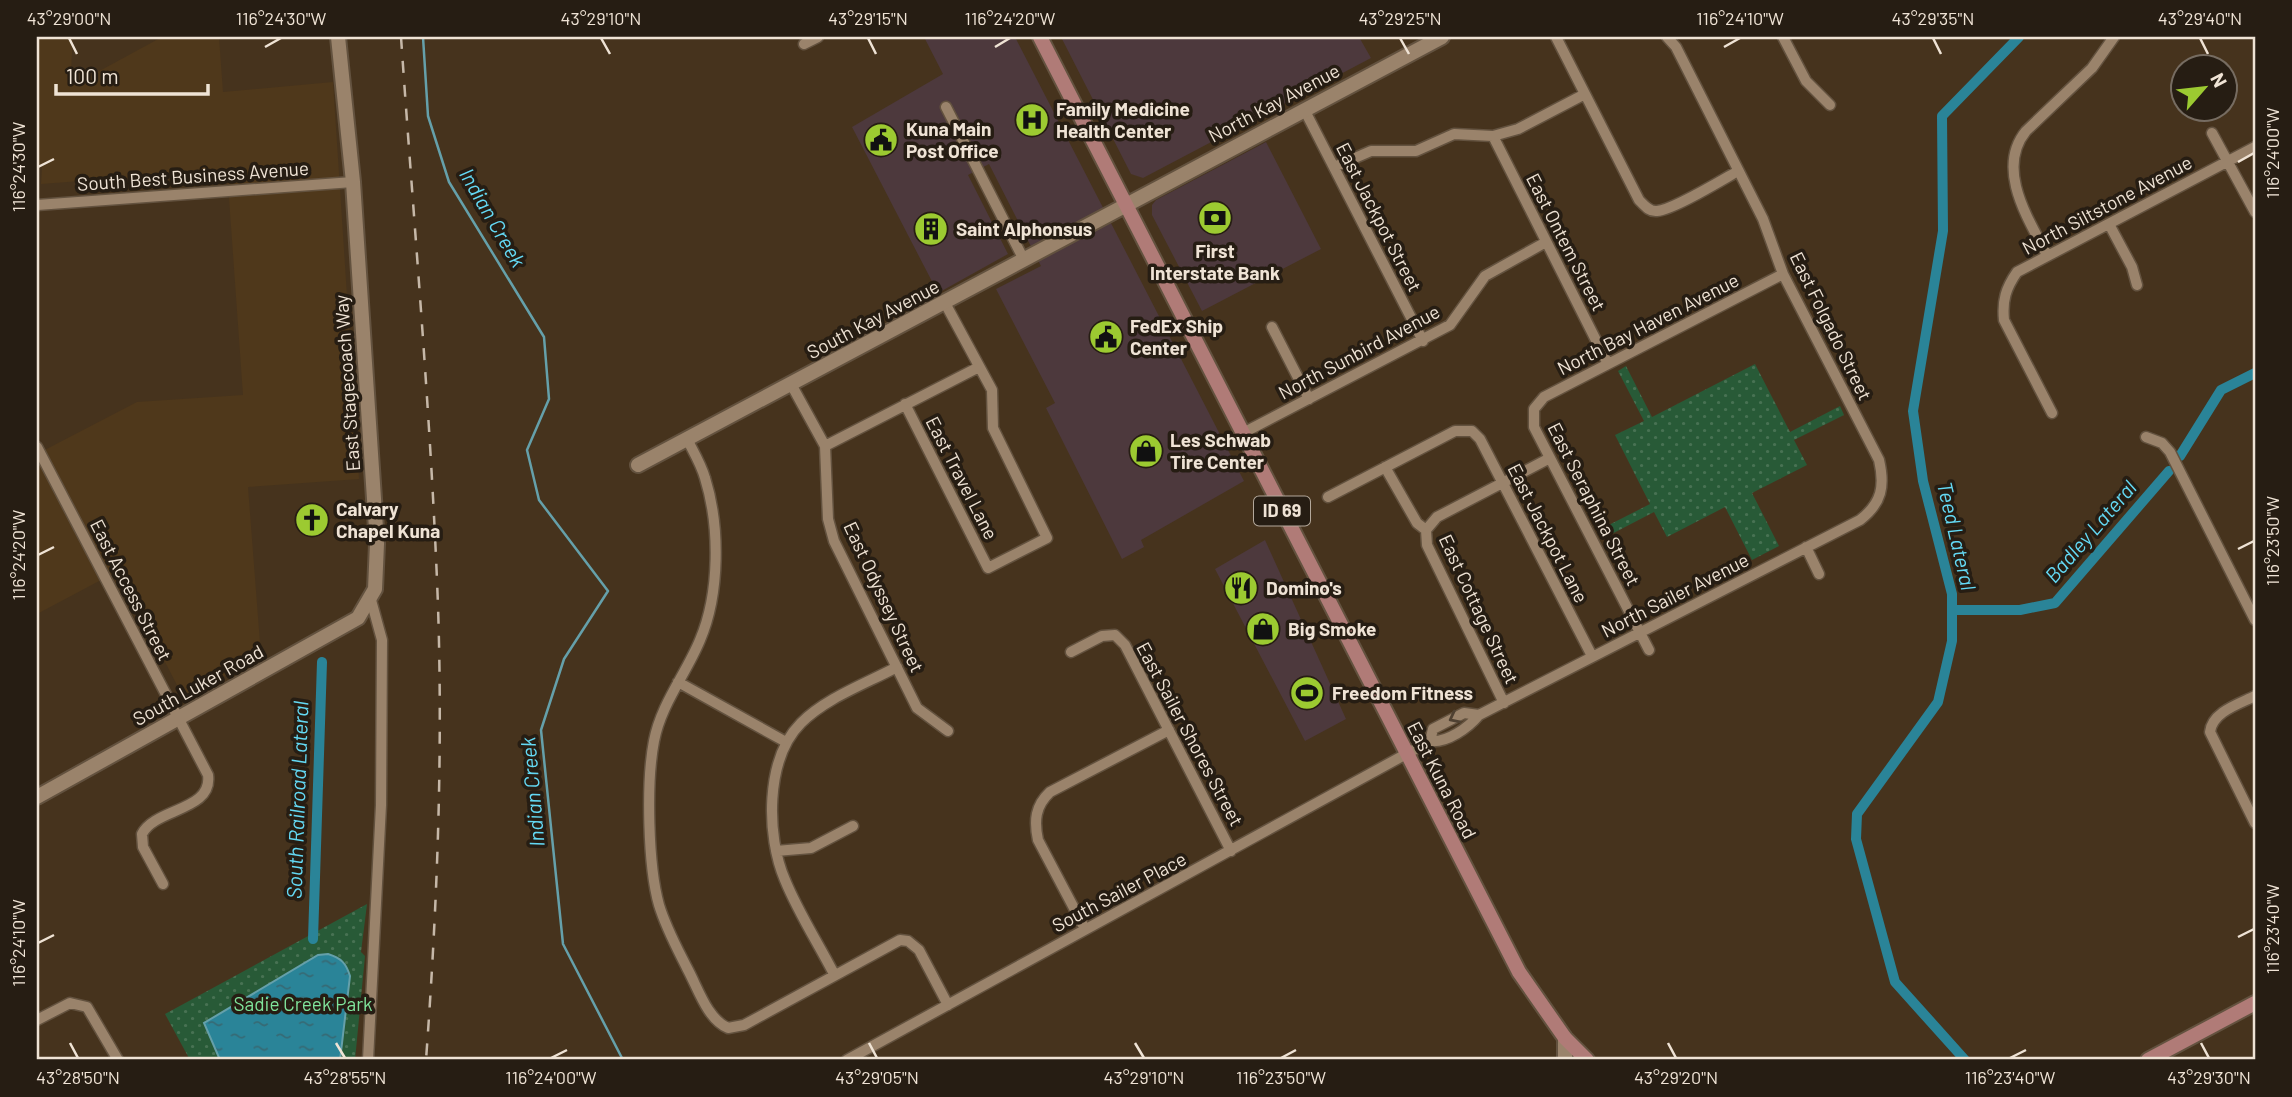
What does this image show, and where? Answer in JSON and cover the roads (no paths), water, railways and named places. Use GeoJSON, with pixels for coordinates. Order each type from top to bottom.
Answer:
{"type":"FeatureCollection","features":[{"type":"Feature","properties":{"kind":"main road","name":"ID 69"},"geometry":{"type":"LineString","coordinates":[[1040,37],[1127,207]]}},
{"type":"Feature","properties":{"kind":"main road","name":"East Kuna Road"},"geometry":{"type":"LineString","coordinates":[[1127,207],[1520,972],[1565,1038],[1587,1060]]}},
{"type":"Feature","properties":{"kind":"main road"},"geometry":{"type":"LineString","coordinates":[[2148,1060],[2255,1003]]}},
{"type":"Feature","properties":{"kind":"street","name":"East Stagecoach Way"},"geometry":{"type":"LineString","coordinates":[[338,37],[352,182],[377,544],[377,574],[371,600],[382,640],[381,805],[368,1060]]}},
{"type":"Feature","properties":{"kind":"street"},"geometry":{"type":"LineString","coordinates":[[804,44],[818,37]]}},
{"type":"Feature","properties":{"kind":"street","name":"North Kay Avenue"},"geometry":{"type":"LineString","coordinates":[[1127,207],[1304,109],[1442,37]]}},
{"type":"Feature","properties":{"kind":"street"},"geometry":{"type":"LineString","coordinates":[[1556,37],[1639,200],[1648,209],[1664,209],[1738,172]]}},
{"type":"Feature","properties":{"kind":"street","name":"East Folgado Street"},"geometry":{"type":"LineString","coordinates":[[1667,37],[1676,47],[1763,219],[1783,274],[1879,460],[1884,480],[1880,498]]}},
{"type":"Feature","properties":{"kind":"street"},"geometry":{"type":"LineString","coordinates":[[1783,37],[1806,81],[1830,105]]}},
{"type":"Feature","properties":{"kind":"street"},"geometry":{"type":"LineString","coordinates":[[2047,255],[2016,194],[2019,142],[2026,131],[2092,68],[2114,37]]}},
{"type":"Feature","properties":{"kind":"street"},"geometry":{"type":"LineString","coordinates":[[1334,167],[1371,151],[1416,150],[1454,134],[1493,136],[1518,129],[1585,94]]}},
{"type":"Feature","properties":{"kind":"street"},"geometry":{"type":"LineString","coordinates":[[946,107],[1024,260]]}},
{"type":"Feature","properties":{"kind":"street","name":"East Jackpot Street"},"geometry":{"type":"LineString","coordinates":[[1304,109],[1423,341]]}},
{"type":"Feature","properties":{"kind":"street"},"geometry":{"type":"LineString","coordinates":[[2212,133],[2255,212]]}},
{"type":"Feature","properties":{"kind":"street","name":"East Ontem Street"},"geometry":{"type":"LineString","coordinates":[[1493,136],[1608,364]]}},
{"type":"Feature","properties":{"kind":"street","name":"North Siltstone Avenue"},"geometry":{"type":"LineString","coordinates":[[2052,414],[2004,320],[2002,303],[2007,286],[2017,272],[2255,147]]}},
{"type":"Feature","properties":{"kind":"street","name":"South Best Business Avenue"},"geometry":{"type":"LineString","coordinates":[[37,205],[352,182]]}},
{"type":"Feature","properties":{"kind":"street","name":"South Kay Avenue"},"geometry":{"type":"LineString","coordinates":[[638,465],[1127,207]]}},
{"type":"Feature","properties":{"kind":"street"},"geometry":{"type":"LineString","coordinates":[[2109,223],[2132,267],[2137,285]]}},
{"type":"Feature","properties":{"kind":"street","name":"North Sunbird Avenue"},"geometry":{"type":"LineString","coordinates":[[1243,433],[1423,341],[1459,317],[1485,276],[1546,242]]}},
{"type":"Feature","properties":{"kind":"street","name":"North Bay Haven Avenue"},"geometry":{"type":"LineString","coordinates":[[1534,409],[1544,397],[1783,274]]}},
{"type":"Feature","properties":{"kind":"street"},"geometry":{"type":"LineString","coordinates":[[825,446],[979,366],[945,303]]}},
{"type":"Feature","properties":{"kind":"street"},"geometry":{"type":"LineString","coordinates":[[1272,327],[1309,399]]}},
{"type":"Feature","properties":{"kind":"street","name":"East Travel Lane"},"geometry":{"type":"LineString","coordinates":[[905,404],[988,568],[1047,538],[993,428],[992,390],[979,366]]}},
{"type":"Feature","properties":{"kind":"street","name":"East Odyssey Street"},"geometry":{"type":"LineString","coordinates":[[791,384],[825,446],[828,519],[834,541],[917,708],[948,731]]}},
{"type":"Feature","properties":{"kind":"street","name":"East Seraphina Street"},"geometry":{"type":"LineString","coordinates":[[1534,409],[1534,427],[1649,650]]}},
{"type":"Feature","properties":{"kind":"street","name":"East Jackpot Lane"},"geometry":{"type":"LineString","coordinates":[[1385,467],[1455,431],[1469,430],[1480,439],[1592,656]]}},
{"type":"Feature","properties":{"kind":"street"},"geometry":{"type":"LineString","coordinates":[[2146,437],[2162,443],[2170,452],[2255,620]]}},
{"type":"Feature","properties":{"kind":"street"},"geometry":{"type":"LineString","coordinates":[[687,439],[705,476],[712,508],[715,558],[712,593],[701,638],[661,717],[654,741],[650,776],[653,876],[670,934],[712,1017],[728,1028],[744,1024],[892,943],[908,941],[919,950],[948,1005]]}},
{"type":"Feature","properties":{"kind":"street","name":"East Access Street"},"geometry":{"type":"LineString","coordinates":[[37,447],[208,775],[208,788],[202,796],[148,826],[142,834],[143,847],[163,884]]}},
{"type":"Feature","properties":{"kind":"street"},"geometry":{"type":"LineString","coordinates":[[1328,497],[1385,467],[1417,523],[1426,530],[1434,518],[1550,458]]}},
{"type":"Feature","properties":{"kind":"street","name":"North Sailer Avenue"},"geometry":{"type":"LineString","coordinates":[[1408,756],[1430,741],[1439,742],[1470,726],[1479,715],[1592,656],[1860,520],[1880,498]]}},
{"type":"Feature","properties":{"kind":"street","name":"East Cottage Street"},"geometry":{"type":"LineString","coordinates":[[1426,530],[1427,545],[1504,703]]}},
{"type":"Feature","properties":{"kind":"street"},"geometry":{"type":"LineString","coordinates":[[1806,547],[1819,574]]}},
{"type":"Feature","properties":{"kind":"street","name":"South Luker Road"},"geometry":{"type":"LineString","coordinates":[[37,797],[358,618],[371,600]]}},
{"type":"Feature","properties":{"kind":"street","name":"East Sailer Shores Street"},"geometry":{"type":"LineString","coordinates":[[1071,652],[1102,636],[1115,635],[1125,645],[1231,852]]}},
{"type":"Feature","properties":{"kind":"street"},"geometry":{"type":"LineString","coordinates":[[834,974],[784,880],[776,852],[773,804],[776,772],[786,742],[799,724],[817,709],[897,667]]}},
{"type":"Feature","properties":{"kind":"street"},"geometry":{"type":"LineString","coordinates":[[678,682],[786,742]]}},
{"type":"Feature","properties":{"kind":"street"},"geometry":{"type":"LineString","coordinates":[[2255,696],[2220,714],[2211,724],[2210,732],[2255,823]]}},
{"type":"Feature","properties":{"kind":"street"},"geometry":{"type":"LineString","coordinates":[[1085,929],[1038,840],[1037,812],[1041,800],[1050,792],[1169,730]]}},
{"type":"Feature","properties":{"kind":"street","name":"South Sailer Place"},"geometry":{"type":"LineString","coordinates":[[846,1060],[1408,756]]}},
{"type":"Feature","properties":{"kind":"street"},"geometry":{"type":"LineString","coordinates":[[776,852],[811,848],[853,826]]}},
{"type":"Feature","properties":{"kind":"street"},"geometry":{"type":"LineString","coordinates":[[37,1020],[63,1006],[78,1003],[93,1013],[118,1060]]}},
{"type":"Feature","properties":{"kind":"street"},"geometry":{"type":"LineString","coordinates":[[1565,1038],[1565,1060]]}},
{"type":"Feature","properties":{"kind":"water"},"geometry":{"type":"Polygon","coordinates":[[[328,954],[342,962],[350,976],[340,1060],[220,1060],[204,1023],[318,955],[328,954]]]}},
{"type":"Feature","properties":{"kind":"waterway","name":"Indian Creek"},"geometry":{"type":"LineString","coordinates":[[423,37],[428,116],[449,182],[544,337],[549,399],[527,450],[539,500],[608,591],[564,659],[541,730],[563,944],[623,1060]]}},
{"type":"Feature","properties":{"kind":"waterway","name":"Teed Lateral"},"geometry":{"type":"LineString","coordinates":[[1965,1060],[1895,982],[1856,839],[1857,814],[1938,702],[1952,641],[1952,594],[1923,481],[1913,411],[1943,231],[1942,116],[2019,37]]}},
{"type":"Feature","properties":{"kind":"waterway","name":"Badley Lateral"},"geometry":{"type":"LineString","coordinates":[[2180,456],[2221,390],[2255,373]]}},
{"type":"Feature","properties":{"kind":"waterway","name":"Badley Lateral"},"geometry":{"type":"LineString","coordinates":[[1952,610],[2020,610],[2055,603],[2169,471]]}},
{"type":"Feature","properties":{"kind":"waterway","name":"South Railroad Lateral"},"geometry":{"type":"LineString","coordinates":[[313,939],[322,662]]}},
{"type":"Feature","properties":{"kind":"railway"},"geometry":{"type":"LineString","coordinates":[[401,37],[427,392],[438,606],[438,833],[426,1060]]}},
{"type":"Feature","properties":{"kind":"place","name":"Family Medicine Health Center"},"geometry":{"type":"Point","coordinates":[1032,120]}},
{"type":"Feature","properties":{"kind":"place","name":"Kuna Main Post Office"},"geometry":{"type":"Point","coordinates":[881,140]}},
{"type":"Feature","properties":{"kind":"place","name":"First Interstate Bank"},"geometry":{"type":"Point","coordinates":[1215,218]}},
{"type":"Feature","properties":{"kind":"place","name":"Saint Alphonsus"},"geometry":{"type":"Point","coordinates":[931,229]}},
{"type":"Feature","properties":{"kind":"place","name":"FedEx Ship Center"},"geometry":{"type":"Point","coordinates":[1106,337]}},
{"type":"Feature","properties":{"kind":"place","name":"Les Schwab Tire Center"},"geometry":{"type":"Point","coordinates":[1146,451]}},
{"type":"Feature","properties":{"kind":"place","name":"Calvary Chapel Kuna"},"geometry":{"type":"Point","coordinates":[312,520]}},
{"type":"Feature","properties":{"kind":"place","name":"Domino's"},"geometry":{"type":"Point","coordinates":[1241,588]}},
{"type":"Feature","properties":{"kind":"place","name":"Big Smoke"},"geometry":{"type":"Point","coordinates":[1263,629]}},
{"type":"Feature","properties":{"kind":"place","name":"Freedom Fitness"},"geometry":{"type":"Point","coordinates":[1307,693]}},
{"type":"Feature","properties":{"kind":"park label","name":"Sadie Creek Park"},"geometry":{"type":"Point","coordinates":[303,1004]}}]}
